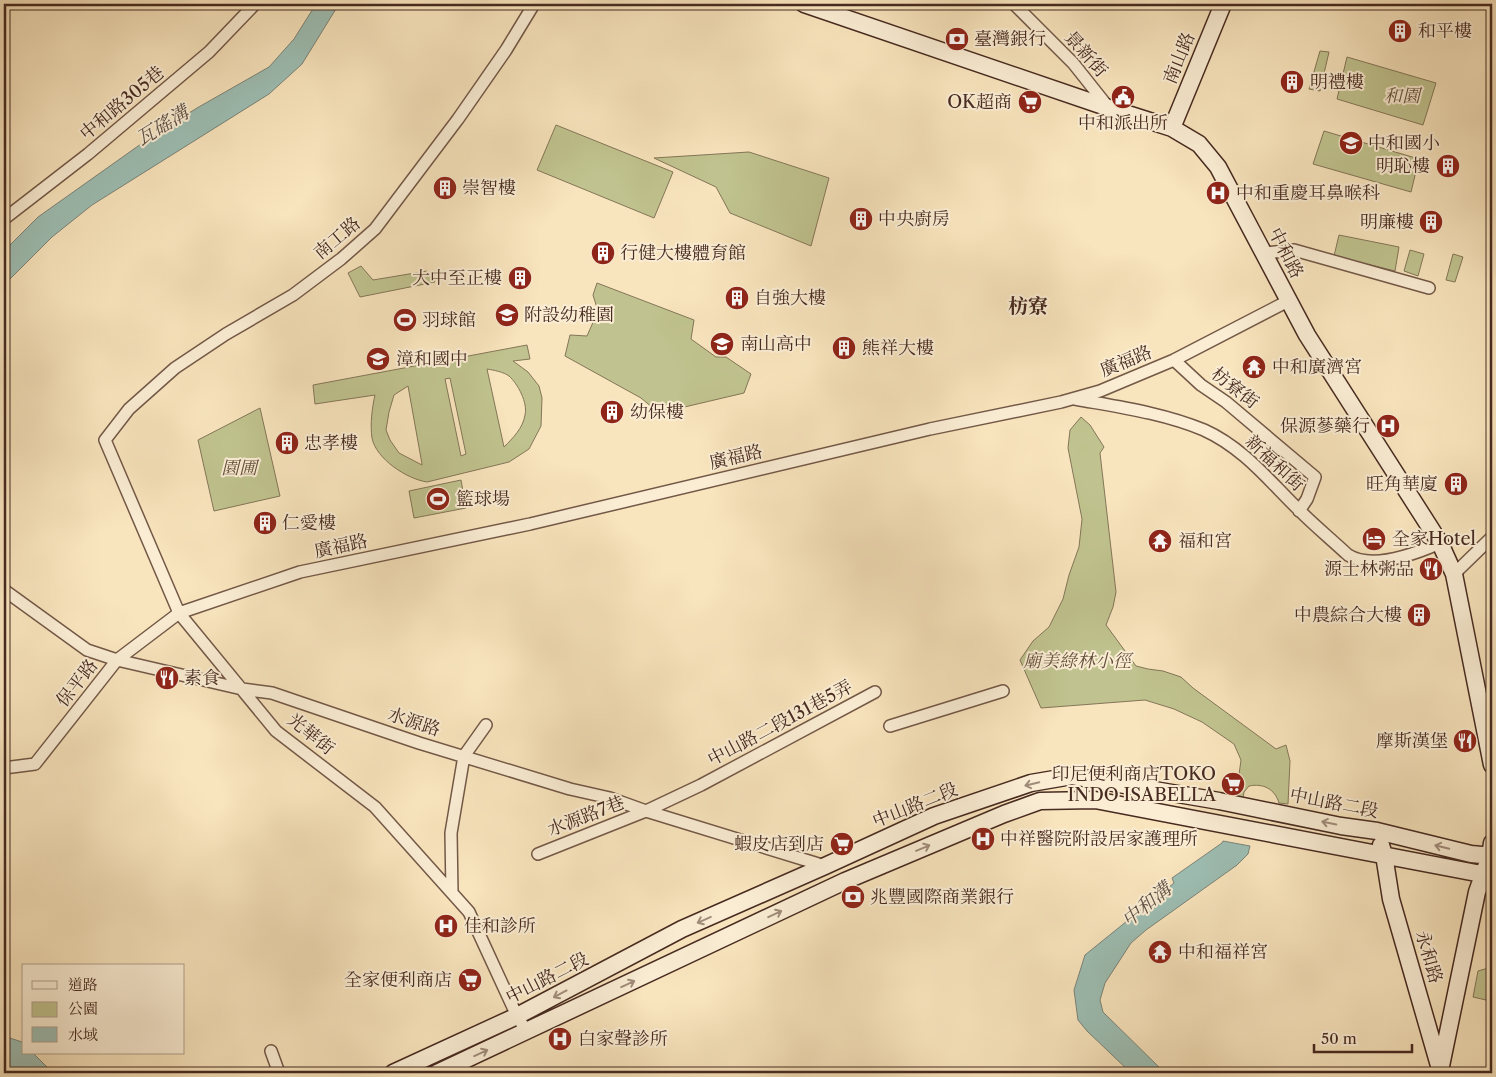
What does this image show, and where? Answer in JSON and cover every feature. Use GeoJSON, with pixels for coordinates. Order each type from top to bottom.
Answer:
{"type":"FeatureCollection","features":[{"type":"Feature","properties":{"kind":"street","name":"中和路305巷"},"geometry":{"type":"LineString","coordinates":[[4,219],[88,154],[210,52],[255,4]]}},
{"type":"Feature","properties":{"kind":"street","name":"南工路"},"geometry":{"type":"LineString","coordinates":[[105,440],[129,409],[175,368],[226,334],[293,294],[341,259],[375,229],[458,119],[506,50],[534,4]]}},
{"type":"Feature","properties":{"kind":"street","name":"中和路"},"geometry":{"type":"LineString","coordinates":[[804,4],[1172,128],[1199,144],[1218,167],[1308,336],[1440,543],[1454,574],[1492,765]]}},
{"type":"Feature","properties":{"kind":"street","name":"景新街"},"geometry":{"type":"LineString","coordinates":[[1014,4],[1073,63],[1109,108]]}},
{"type":"Feature","properties":{"kind":"street","name":"南山路"},"geometry":{"type":"LineString","coordinates":[[1172,128],[1223,4]]}},
{"type":"Feature","properties":{"kind":"street"},"geometry":{"type":"LineString","coordinates":[[1265,253],[1294,250],[1429,288]]}},
{"type":"Feature","properties":{"kind":"street","name":"廣福路"},"geometry":{"type":"LineString","coordinates":[[179,613],[300,572],[530,524],[1100,390],[1174,360],[1288,301]]}},
{"type":"Feature","properties":{"kind":"street","name":"枋寮街"},"geometry":{"type":"LineString","coordinates":[[1174,360],[1201,386],[1226,402],[1315,477],[1307,499],[1299,511]]}},
{"type":"Feature","properties":{"kind":"street","name":"新福和街"},"geometry":{"type":"LineString","coordinates":[[1071,398],[1161,415],[1206,431],[1235,448],[1263,472],[1299,511],[1356,560],[1392,559],[1427,549],[1440,543]]}},
{"type":"Feature","properties":{"kind":"street","name":"光華街"},"geometry":{"type":"LineString","coordinates":[[105,440],[179,613],[276,731],[375,806],[469,912],[517,1016],[527,1032]]}},
{"type":"Feature","properties":{"kind":"street"},"geometry":{"type":"LineString","coordinates":[[1454,574],[1492,537]]}},
{"type":"Feature","properties":{"kind":"street","name":"水源路"},"geometry":{"type":"LineString","coordinates":[[4,590],[87,650],[117,660],[242,689],[272,693],[410,740],[570,789],[610,798],[646,811],[825,866]]}},
{"type":"Feature","properties":{"kind":"street","name":"保平路"},"geometry":{"type":"LineString","coordinates":[[4,768],[35,764],[117,660],[179,613]]}},
{"type":"Feature","properties":{"kind":"street"},"geometry":{"type":"LineString","coordinates":[[890,726],[1003,691]]}},
{"type":"Feature","properties":{"kind":"street","name":"中山路二段131巷5弄"},"geometry":{"type":"LineString","coordinates":[[646,811],[702,785],[875,692]]}},
{"type":"Feature","properties":{"kind":"street"},"geometry":{"type":"LineString","coordinates":[[452,893],[451,832],[464,756],[486,725]]}},
{"type":"Feature","properties":{"kind":"street","name":"中山路二段"},"geometry":{"type":"LineString","coordinates":[[393,1073],[517,1016],[682,929],[934,816],[1031,783],[1072,776],[1220,801],[1341,826],[1377,831],[1471,854],[1492,852]]}},
{"type":"Feature","properties":{"kind":"street"},"geometry":{"type":"LineString","coordinates":[[436,1073],[527,1032],[845,881],[1004,814],[1040,801],[1095,800],[1488,875]]}},
{"type":"Feature","properties":{"kind":"street","name":"水源路7巷"},"geometry":{"type":"LineString","coordinates":[[538,854],[646,811]]}},
{"type":"Feature","properties":{"kind":"street","name":"永和路"},"geometry":{"type":"LineString","coordinates":[[1377,831],[1384,855],[1391,899],[1440,1071]]}},
{"type":"Feature","properties":{"kind":"street"},"geometry":{"type":"LineString","coordinates":[[1440,1071],[1477,892],[1488,875],[1492,852]]}},
{"type":"Feature","properties":{"kind":"street"},"geometry":{"type":"LineString","coordinates":[[271,1051],[278,1073]]}},
{"type":"Feature","properties":{"kind":"green space"},"geometry":{"type":"Polygon","coordinates":[[[1320,51],[1329,52],[1320,91],[1309,89],[1320,51]]]}},
{"type":"Feature","properties":{"kind":"green space","name":"和園"},"geometry":{"type":"Polygon","coordinates":[[[1347,57],[1436,83],[1423,125],[1337,99],[1347,57]]]}},
{"type":"Feature","properties":{"kind":"green space"},"geometry":{"type":"Polygon","coordinates":[[[556,125],[673,172],[654,218],[537,170],[556,125]]]}},
{"type":"Feature","properties":{"kind":"green space"},"geometry":{"type":"Polygon","coordinates":[[[1324,131],[1419,159],[1411,192],[1313,164],[1324,131]]]}},
{"type":"Feature","properties":{"kind":"green space"},"geometry":{"type":"Polygon","coordinates":[[[749,152],[829,178],[811,246],[730,213],[716,187],[654,158],[749,152]]]}},
{"type":"Feature","properties":{"kind":"green space"},"geometry":{"type":"Polygon","coordinates":[[[1339,235],[1399,247],[1395,271],[1334,256],[1339,235]]]}},
{"type":"Feature","properties":{"kind":"green space"},"geometry":{"type":"Polygon","coordinates":[[[1410,250],[1424,254],[1418,276],[1404,271],[1410,250]]]}},
{"type":"Feature","properties":{"kind":"green space"},"geometry":{"type":"Polygon","coordinates":[[[1453,254],[1463,257],[1455,282],[1446,280],[1453,254]]]}},
{"type":"Feature","properties":{"kind":"green space"},"geometry":{"type":"Polygon","coordinates":[[[361,266],[373,280],[427,271],[435,282],[360,297],[348,273],[361,266]]]}},
{"type":"Feature","properties":{"kind":"green space"},"geometry":{"type":"Polygon","coordinates":[[[597,283],[694,320],[691,339],[716,357],[726,357],[751,374],[744,393],[659,413],[641,398],[565,356],[570,335],[587,336],[598,311],[593,295],[597,283]]]}},
{"type":"Feature","properties":{"kind":"green space"},"geometry":{"type":"Polygon","coordinates":[[[527,345],[530,359],[513,361],[528,372],[539,386],[542,398],[541,426],[529,449],[509,462],[427,482],[402,472],[379,453],[372,438],[371,427],[375,395],[315,404],[313,385],[527,345]],[[487,369],[504,447],[522,424],[526,410],[524,399],[509,376],[487,369]],[[450,378],[445,379],[461,456],[466,454],[450,378]],[[408,386],[394,395],[386,430],[390,440],[399,453],[422,465],[408,386]]]}},
{"type":"Feature","properties":{"kind":"green space","name":"園圃"},"geometry":{"type":"Polygon","coordinates":[[[260,408],[280,496],[214,511],[198,440],[260,408]]]}},
{"type":"Feature","properties":{"kind":"green space","name":"廟美綠林小徑"},"geometry":{"type":"Polygon","coordinates":[[[1081,417],[1090,425],[1104,447],[1100,453],[1116,592],[1106,625],[1136,666],[1163,671],[1181,677],[1193,688],[1276,749],[1286,745],[1290,761],[1288,804],[1279,803],[1275,794],[1268,788],[1259,785],[1249,786],[1244,792],[1243,798],[1236,797],[1241,760],[1234,744],[1202,722],[1174,709],[1145,700],[1041,708],[1020,660],[1033,641],[1049,627],[1063,599],[1079,547],[1082,519],[1068,448],[1070,430],[1081,417]]]}},
{"type":"Feature","properties":{"kind":"green space","name":"籃球場"},"geometry":{"type":"Polygon","coordinates":[[[461,480],[466,508],[414,518],[409,491],[461,480]]]}},
{"type":"Feature","properties":{"kind":"green space"},"geometry":{"type":"Polygon","coordinates":[[[1492,967],[1492,977],[1486,1000],[1473,997],[1478,971],[1492,967]]]}},
{"type":"Feature","properties":{"kind":"water"},"geometry":{"type":"Polygon","coordinates":[[[316,4],[339,4],[302,64],[269,94],[92,205],[52,237],[4,285],[4,251],[38,217],[148,139],[197,108],[269,67],[294,39],[316,4]]]}},
{"type":"Feature","properties":{"kind":"water"},"geometry":{"type":"Polygon","coordinates":[[[1223,841],[1250,846],[1248,854],[1237,865],[1146,930],[1131,943],[1105,983],[1100,1000],[1103,1012],[1165,1073],[1131,1073],[1078,1020],[1074,990],[1085,955],[1174,883],[1172,878],[1223,841]]]}},
{"type":"Feature","properties":{"kind":"water"},"geometry":{"type":"Polygon","coordinates":[[[4,1036],[22,1042],[22,1054],[34,1054],[53,1073],[4,1073],[4,1036]]]}},
{"type":"Feature","properties":{"kind":"place","name":"和平樓"},"geometry":{"type":"Point","coordinates":[1400,31]}},
{"type":"Feature","properties":{"kind":"place","name":"臺灣銀行"},"geometry":{"type":"Point","coordinates":[957,39]}},
{"type":"Feature","properties":{"kind":"place","name":"明禮樓"},"geometry":{"type":"Point","coordinates":[1292,82]}},
{"type":"Feature","properties":{"kind":"place","name":"中和派出所"},"geometry":{"type":"Point","coordinates":[1123,97]}},
{"type":"Feature","properties":{"kind":"place","name":"OK超商"},"geometry":{"type":"Point","coordinates":[1030,102]}},
{"type":"Feature","properties":{"kind":"place","name":"中和國小"},"geometry":{"type":"Point","coordinates":[1351,143]}},
{"type":"Feature","properties":{"kind":"place","name":"明恥樓"},"geometry":{"type":"Point","coordinates":[1448,166]}},
{"type":"Feature","properties":{"kind":"place","name":"崇智樓"},"geometry":{"type":"Point","coordinates":[445,188]}},
{"type":"Feature","properties":{"kind":"place","name":"中和重慶耳鼻喉科"},"geometry":{"type":"Point","coordinates":[1218,193]}},
{"type":"Feature","properties":{"kind":"place","name":"中央廚房"},"geometry":{"type":"Point","coordinates":[861,219]}},
{"type":"Feature","properties":{"kind":"place","name":"明廉樓"},"geometry":{"type":"Point","coordinates":[1431,222]}},
{"type":"Feature","properties":{"kind":"place","name":"行健大樓體育館"},"geometry":{"type":"Point","coordinates":[603,253]}},
{"type":"Feature","properties":{"kind":"place","name":"大中至正樓"},"geometry":{"type":"Point","coordinates":[520,278]}},
{"type":"Feature","properties":{"kind":"place","name":"自強大樓"},"geometry":{"type":"Point","coordinates":[737,298]}},
{"type":"Feature","properties":{"kind":"place","name":"附設幼稚園"},"geometry":{"type":"Point","coordinates":[507,315]}},
{"type":"Feature","properties":{"kind":"place","name":"羽球館"},"geometry":{"type":"Point","coordinates":[405,320]}},
{"type":"Feature","properties":{"kind":"place","name":"南山高中"},"geometry":{"type":"Point","coordinates":[722,344]}},
{"type":"Feature","properties":{"kind":"place","name":"熊祥大樓"},"geometry":{"type":"Point","coordinates":[844,348]}},
{"type":"Feature","properties":{"kind":"place","name":"漳和國中"},"geometry":{"type":"Point","coordinates":[378,359]}},
{"type":"Feature","properties":{"kind":"place","name":"中和廣濟宮"},"geometry":{"type":"Point","coordinates":[1254,367]}},
{"type":"Feature","properties":{"kind":"place","name":"幼保樓"},"geometry":{"type":"Point","coordinates":[612,412]}},
{"type":"Feature","properties":{"kind":"place","name":"保源蔘藥行"},"geometry":{"type":"Point","coordinates":[1388,426]}},
{"type":"Feature","properties":{"kind":"place","name":"忠孝樓"},"geometry":{"type":"Point","coordinates":[287,443]}},
{"type":"Feature","properties":{"kind":"place","name":"旺角華廈"},"geometry":{"type":"Point","coordinates":[1456,484]}},
{"type":"Feature","properties":{"kind":"place","name":"籃球場"},"geometry":{"type":"Point","coordinates":[438,499]}},
{"type":"Feature","properties":{"kind":"place","name":"仁愛樓"},"geometry":{"type":"Point","coordinates":[265,523]}},
{"type":"Feature","properties":{"kind":"place","name":"全家Hotel"},"geometry":{"type":"Point","coordinates":[1374,539]}},
{"type":"Feature","properties":{"kind":"place","name":"福和宮"},"geometry":{"type":"Point","coordinates":[1160,541]}},
{"type":"Feature","properties":{"kind":"place","name":"源士林粥品"},"geometry":{"type":"Point","coordinates":[1431,569]}},
{"type":"Feature","properties":{"kind":"place","name":"中農綜合大樓"},"geometry":{"type":"Point","coordinates":[1419,615]}},
{"type":"Feature","properties":{"kind":"place","name":"素食"},"geometry":{"type":"Point","coordinates":[167,678]}},
{"type":"Feature","properties":{"kind":"place","name":"摩斯漢堡"},"geometry":{"type":"Point","coordinates":[1465,741]}},
{"type":"Feature","properties":{"kind":"place","name":"印尼便利商店TOKO INDO ISABELLA"},"geometry":{"type":"Point","coordinates":[1233,784]}},
{"type":"Feature","properties":{"kind":"place","name":"中祥醫院附設居家護理所"},"geometry":{"type":"Point","coordinates":[983,839]}},
{"type":"Feature","properties":{"kind":"place","name":"蝦皮店到店"},"geometry":{"type":"Point","coordinates":[842,844]}},
{"type":"Feature","properties":{"kind":"place","name":"兆豐國際商業銀行"},"geometry":{"type":"Point","coordinates":[853,897]}},
{"type":"Feature","properties":{"kind":"place","name":"佳和診所"},"geometry":{"type":"Point","coordinates":[446,926]}},
{"type":"Feature","properties":{"kind":"place","name":"中和福祥宮"},"geometry":{"type":"Point","coordinates":[1160,952]}},
{"type":"Feature","properties":{"kind":"place","name":"全家便利商店"},"geometry":{"type":"Point","coordinates":[470,980]}},
{"type":"Feature","properties":{"kind":"place","name":"白家聲診所"},"geometry":{"type":"Point","coordinates":[560,1039]}},
{"type":"Feature","properties":{"kind":"district","name":"枋寮"},"geometry":{"type":"Point","coordinates":[1028,306]}},
{"type":"Feature","properties":{"kind":"water label","name":"瓦磘溝"},"geometry":{"type":"Point","coordinates":[162,125]}},
{"type":"Feature","properties":{"kind":"water label","name":"中和溝"},"geometry":{"type":"Point","coordinates":[1146,904]}}]}
